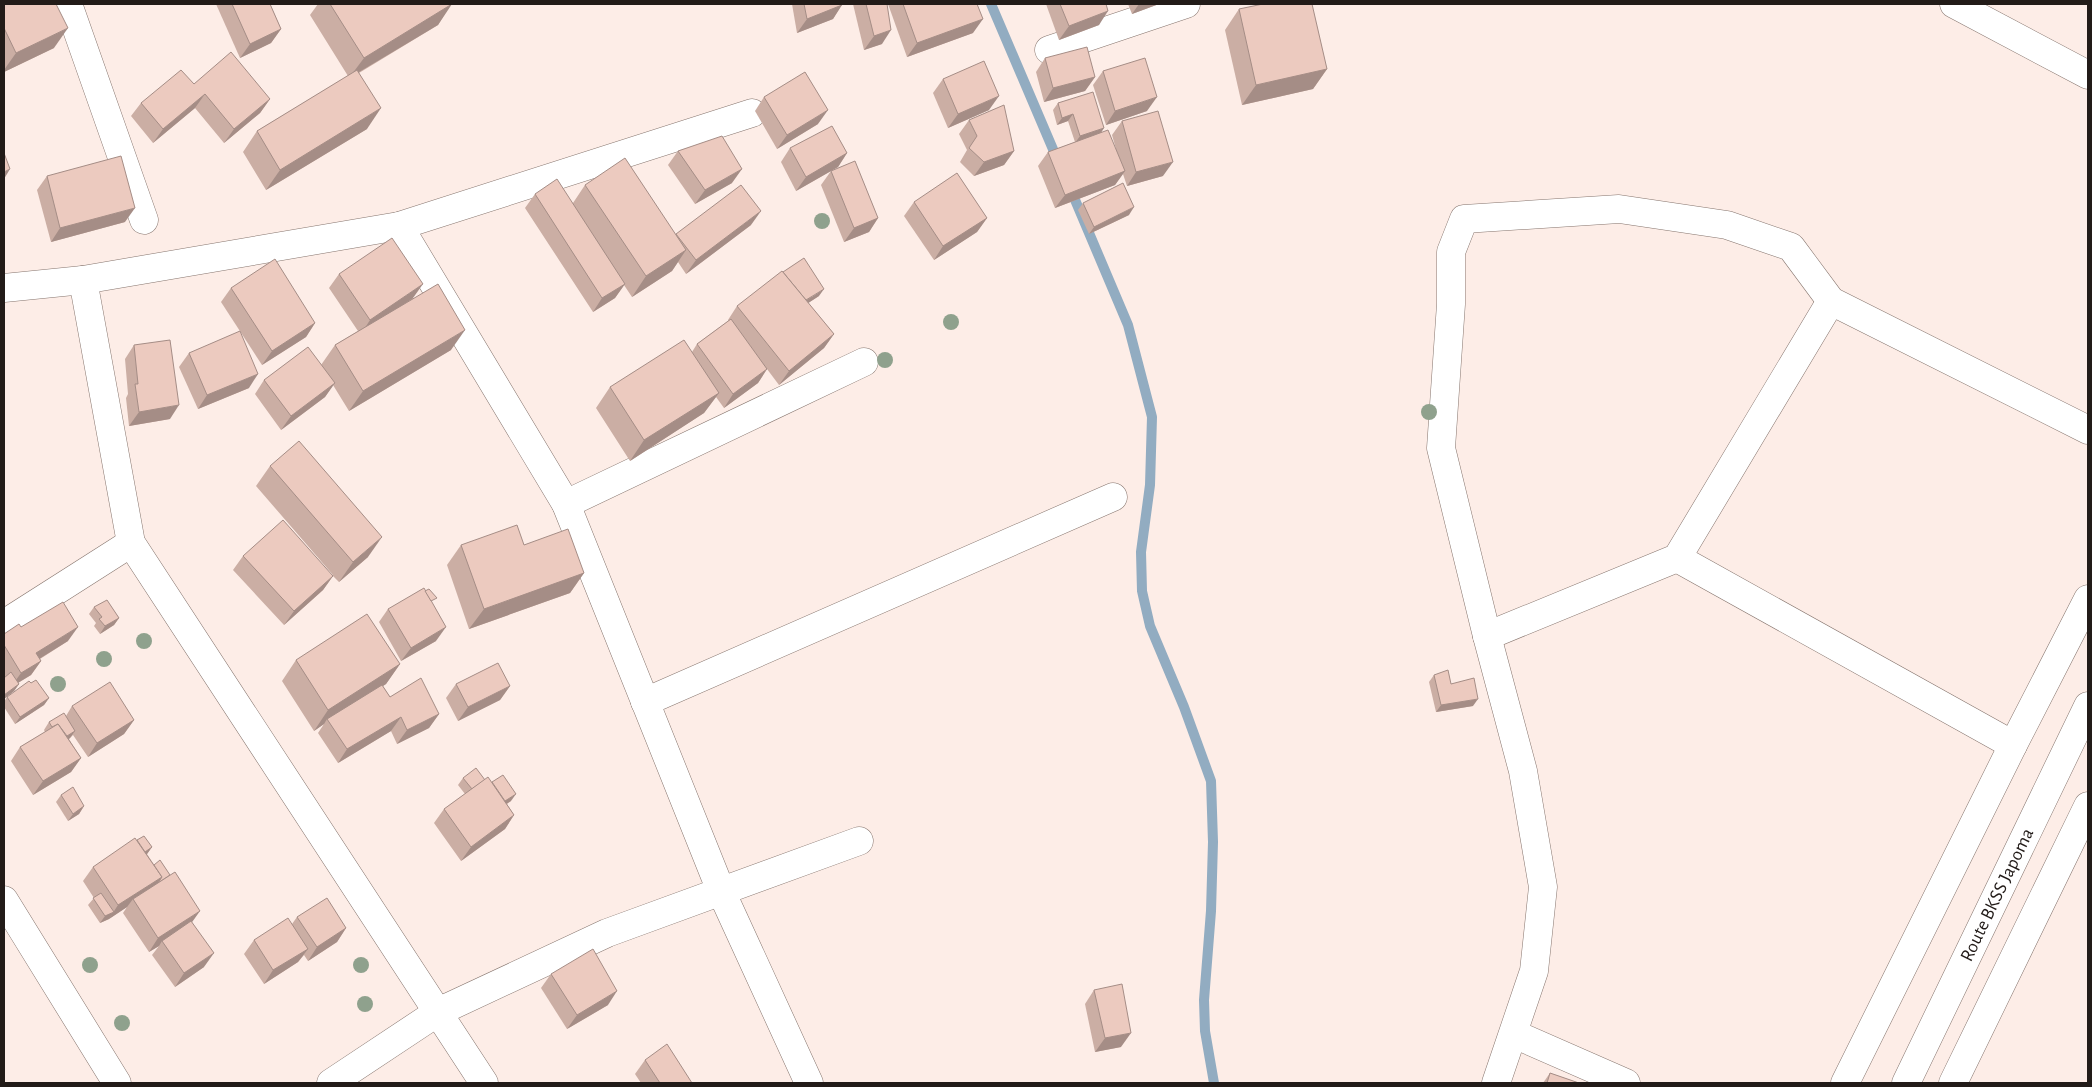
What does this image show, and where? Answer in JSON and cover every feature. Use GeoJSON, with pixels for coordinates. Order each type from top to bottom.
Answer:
{"type":"FeatureCollection","features":[{"type":"Feature","properties":{"kind":"street"},"geometry":{"type":"LineString","coordinates":[[68,4],[144,220]]}},
{"type":"Feature","properties":{"kind":"street"},"geometry":{"type":"LineString","coordinates":[[1048,50],[1186,4]]}},
{"type":"Feature","properties":{"kind":"street"},"geometry":{"type":"LineString","coordinates":[[1954,4],[2088,75]]}},
{"type":"Feature","properties":{"kind":"street"},"geometry":{"type":"LineString","coordinates":[[4,288],[83,280],[399,226],[752,112]]}},
{"type":"Feature","properties":{"kind":"street"},"geometry":{"type":"LineString","coordinates":[[1496,1083],[1534,971],[1543,886],[1523,771],[1487,636],[1441,448],[1451,304],[1451,252],[1464,219],[1618,209],[1727,225],[1791,247],[1831,301],[2088,430]]}},
{"type":"Feature","properties":{"kind":"street"},"geometry":{"type":"LineString","coordinates":[[399,226],[566,504],[721,892],[809,1083]]}},
{"type":"Feature","properties":{"kind":"street"},"geometry":{"type":"LineString","coordinates":[[83,280],[131,543],[484,1083]]}},
{"type":"Feature","properties":{"kind":"street"},"geometry":{"type":"LineString","coordinates":[[1487,636],[1677,558],[1831,301]]}},
{"type":"Feature","properties":{"kind":"street"},"geometry":{"type":"LineString","coordinates":[[566,504],[864,362]]}},
{"type":"Feature","properties":{"kind":"street"},"geometry":{"type":"LineString","coordinates":[[645,702],[1114,497]]}},
{"type":"Feature","properties":{"kind":"street"},"geometry":{"type":"LineString","coordinates":[[4,624],[131,543]]}},
{"type":"Feature","properties":{"kind":"street"},"geometry":{"type":"LineString","coordinates":[[1677,558],[2013,745]]}},
{"type":"Feature","properties":{"kind":"street"},"geometry":{"type":"LineString","coordinates":[[1845,1083],[2013,745],[2088,599]]}},
{"type":"Feature","properties":{"kind":"street","name":"Route BKSS Japoma"},"geometry":{"type":"LineString","coordinates":[[1906,1083],[2088,706]]}},
{"type":"Feature","properties":{"kind":"street"},"geometry":{"type":"LineString","coordinates":[[1953,1083],[2088,806]]}},
{"type":"Feature","properties":{"kind":"street"},"geometry":{"type":"LineString","coordinates":[[331,1083],[438,1012],[607,933],[859,841]]}},
{"type":"Feature","properties":{"kind":"street"},"geometry":{"type":"LineString","coordinates":[[4,900],[118,1083]]}},
{"type":"Feature","properties":{"kind":"street"},"geometry":{"type":"LineString","coordinates":[[1514,1034],[1626,1083]]}},
{"type":"Feature","properties":{"kind":"building"},"geometry":{"type":"Polygon","coordinates":[[[4,4],[56,4],[68,28],[16,53],[4,28],[4,4]]]}},
{"type":"Feature","properties":{"kind":"building"},"geometry":{"type":"Polygon","coordinates":[[[232,4],[270,4],[281,29],[250,44],[232,4]]]}},
{"type":"Feature","properties":{"kind":"building"},"geometry":{"type":"Polygon","coordinates":[[[330,4],[452,4],[364,58],[330,4]]]}},
{"type":"Feature","properties":{"kind":"building"},"geometry":{"type":"Polygon","coordinates":[[[804,4],[842,4],[842,5],[807,19],[804,4]]]}},
{"type":"Feature","properties":{"kind":"building"},"geometry":{"type":"Polygon","coordinates":[[[866,4],[887,4],[891,30],[874,36],[866,4]]]}},
{"type":"Feature","properties":{"kind":"building"},"geometry":{"type":"Polygon","coordinates":[[[903,4],[977,4],[983,19],[917,43],[903,4]]]}},
{"type":"Feature","properties":{"kind":"building"},"geometry":{"type":"Polygon","coordinates":[[[1060,4],[1106,4],[1108,11],[1069,26],[1060,4]]]}},
{"type":"Feature","properties":{"kind":"building"},"geometry":{"type":"Polygon","coordinates":[[[1263,4],[1312,4],[1327,69],[1256,85],[1239,9],[1263,4]]]}},
{"type":"Feature","properties":{"kind":"building"},"geometry":{"type":"Polygon","coordinates":[[[1087,47],[1095,77],[1053,88],[1045,58],[1087,47]]]}},
{"type":"Feature","properties":{"kind":"building"},"geometry":{"type":"Polygon","coordinates":[[[231,52],[270,99],[234,129],[205,94],[163,129],[141,103],[181,70],[194,84],[231,52]]]}},
{"type":"Feature","properties":{"kind":"building"},"geometry":{"type":"Polygon","coordinates":[[[1145,58],[1157,97],[1115,111],[1103,71],[1145,58]]]}},
{"type":"Feature","properties":{"kind":"building"},"geometry":{"type":"Polygon","coordinates":[[[984,61],[999,96],[958,114],[943,79],[984,61]]]}},
{"type":"Feature","properties":{"kind":"building"},"geometry":{"type":"Polygon","coordinates":[[[357,70],[381,108],[280,170],[257,131],[357,70]]]}},
{"type":"Feature","properties":{"kind":"building"},"geometry":{"type":"Polygon","coordinates":[[[805,72],[828,110],[787,135],[764,97],[805,72]]]}},
{"type":"Feature","properties":{"kind":"building"},"geometry":{"type":"Polygon","coordinates":[[[1093,92],[1104,128],[1080,136],[1073,114],[1062,118],[1058,103],[1093,92]]]}},
{"type":"Feature","properties":{"kind":"building"},"geometry":{"type":"Polygon","coordinates":[[[1004,105],[1014,151],[984,162],[969,148],[977,136],[969,120],[1004,105]]]}},
{"type":"Feature","properties":{"kind":"building"},"geometry":{"type":"Polygon","coordinates":[[[1158,111],[1173,162],[1136,172],[1122,121],[1158,111]]]}},
{"type":"Feature","properties":{"kind":"building"},"geometry":{"type":"Polygon","coordinates":[[[832,126],[847,153],[806,177],[790,148],[832,126]]]}},
{"type":"Feature","properties":{"kind":"building"},"geometry":{"type":"Polygon","coordinates":[[[1108,130],[1125,171],[1065,195],[1048,152],[1108,130]]]}},
{"type":"Feature","properties":{"kind":"building"},"geometry":{"type":"Polygon","coordinates":[[[722,136],[742,169],[705,190],[678,151],[722,136]]]}},
{"type":"Feature","properties":{"kind":"building"},"geometry":{"type":"Polygon","coordinates":[[[4,153],[10,169],[4,172],[4,153]]]}},
{"type":"Feature","properties":{"kind":"building"},"geometry":{"type":"Polygon","coordinates":[[[121,156],[135,208],[60,228],[47,176],[121,156]]]}},
{"type":"Feature","properties":{"kind":"building"},"geometry":{"type":"Polygon","coordinates":[[[625,158],[686,250],[646,276],[585,185],[625,158]]]}},
{"type":"Feature","properties":{"kind":"building"},"geometry":{"type":"Polygon","coordinates":[[[855,161],[878,218],[854,228],[831,171],[855,161]]]}},
{"type":"Feature","properties":{"kind":"building"},"geometry":{"type":"Polygon","coordinates":[[[957,173],[987,218],[943,246],[914,202],[957,173]]]}},
{"type":"Feature","properties":{"kind":"building"},"geometry":{"type":"Polygon","coordinates":[[[557,179],[625,284],[602,298],[535,194],[557,179]]]}},
{"type":"Feature","properties":{"kind":"building"},"geometry":{"type":"Polygon","coordinates":[[[1123,183],[1134,207],[1094,227],[1083,203],[1123,183]]]}},
{"type":"Feature","properties":{"kind":"building"},"geometry":{"type":"Polygon","coordinates":[[[741,185],[761,211],[696,260],[676,234],[741,185]]]}},
{"type":"Feature","properties":{"kind":"building"},"geometry":{"type":"Polygon","coordinates":[[[392,238],[423,284],[370,320],[339,274],[392,238]]]}},
{"type":"Feature","properties":{"kind":"building"},"geometry":{"type":"Polygon","coordinates":[[[804,258],[824,289],[806,300],[783,272],[804,258]]]}},
{"type":"Feature","properties":{"kind":"building"},"geometry":{"type":"Polygon","coordinates":[[[275,259],[315,323],[272,351],[231,288],[275,259]]]}},
{"type":"Feature","properties":{"kind":"building"},"geometry":{"type":"Polygon","coordinates":[[[782,271],[834,334],[789,371],[737,306],[782,271]]]}},
{"type":"Feature","properties":{"kind":"building"},"geometry":{"type":"Polygon","coordinates":[[[438,284],[465,330],[363,391],[335,345],[438,284]]]}},
{"type":"Feature","properties":{"kind":"building"},"geometry":{"type":"Polygon","coordinates":[[[731,319],[767,369],[733,394],[697,344],[731,319]]]}},
{"type":"Feature","properties":{"kind":"building"},"geometry":{"type":"Polygon","coordinates":[[[240,331],[258,374],[207,395],[189,353],[240,331]]]}},
{"type":"Feature","properties":{"kind":"building"},"geometry":{"type":"Polygon","coordinates":[[[170,340],[179,405],[139,412],[135,384],[138,384],[134,345],[170,340]]]}},
{"type":"Feature","properties":{"kind":"building"},"geometry":{"type":"Polygon","coordinates":[[[684,340],[719,393],[644,440],[610,387],[684,340]]]}},
{"type":"Feature","properties":{"kind":"building"},"geometry":{"type":"Polygon","coordinates":[[[308,347],[335,383],[291,416],[264,380],[308,347]]]}},
{"type":"Feature","properties":{"kind":"building"},"geometry":{"type":"Polygon","coordinates":[[[299,441],[382,537],[353,562],[270,466],[299,441]]]}},
{"type":"Feature","properties":{"kind":"building"},"geometry":{"type":"Polygon","coordinates":[[[283,520],[333,576],[294,611],[243,556],[283,520]]]}},
{"type":"Feature","properties":{"kind":"building"},"geometry":{"type":"Polygon","coordinates":[[[517,525],[524,545],[568,529],[584,573],[484,609],[461,545],[517,525]]]}},
{"type":"Feature","properties":{"kind":"building"},"geometry":{"type":"Polygon","coordinates":[[[424,588],[446,627],[411,648],[388,609],[424,588]]]}},
{"type":"Feature","properties":{"kind":"building"},"geometry":{"type":"Polygon","coordinates":[[[429,589],[437,598],[431,601],[425,591],[429,589]]]}},
{"type":"Feature","properties":{"kind":"building"},"geometry":{"type":"Polygon","coordinates":[[[107,600],[119,618],[105,626],[99,619],[102,617],[94,607],[107,600]]]}},
{"type":"Feature","properties":{"kind":"building"},"geometry":{"type":"Polygon","coordinates":[[[63,602],[78,627],[36,653],[41,661],[21,673],[4,645],[4,634],[19,624],[21,627],[63,602]]]}},
{"type":"Feature","properties":{"kind":"building"},"geometry":{"type":"Polygon","coordinates":[[[367,614],[400,664],[328,710],[296,660],[367,614]]]}},
{"type":"Feature","properties":{"kind":"building"},"geometry":{"type":"Polygon","coordinates":[[[498,663],[510,686],[468,707],[456,684],[498,663]]]}},
{"type":"Feature","properties":{"kind":"building"},"geometry":{"type":"Polygon","coordinates":[[[1448,670],[1451,684],[1474,678],[1478,699],[1441,705],[1434,675],[1448,670]]]}},
{"type":"Feature","properties":{"kind":"building"},"geometry":{"type":"Polygon","coordinates":[[[11,672],[19,684],[4,695],[4,678],[11,672]]]}},
{"type":"Feature","properties":{"kind":"building"},"geometry":{"type":"Polygon","coordinates":[[[421,678],[439,714],[407,730],[401,717],[347,749],[327,719],[382,685],[390,697],[421,678]]]}},
{"type":"Feature","properties":{"kind":"building"},"geometry":{"type":"Polygon","coordinates":[[[36,680],[49,698],[20,717],[7,697],[29,681],[31,683],[36,680]]]}},
{"type":"Feature","properties":{"kind":"building"},"geometry":{"type":"Polygon","coordinates":[[[110,682],[134,720],[97,743],[72,706],[110,682]]]}},
{"type":"Feature","properties":{"kind":"building"},"geometry":{"type":"Polygon","coordinates":[[[64,713],[75,731],[67,736],[58,724],[52,727],[49,722],[64,713]]]}},
{"type":"Feature","properties":{"kind":"building"},"geometry":{"type":"Polygon","coordinates":[[[58,724],[81,758],[43,781],[20,747],[58,724]]]}},
{"type":"Feature","properties":{"kind":"building"},"geometry":{"type":"Polygon","coordinates":[[[476,768],[485,780],[472,789],[463,778],[476,768]]]}},
{"type":"Feature","properties":{"kind":"building"},"geometry":{"type":"Polygon","coordinates":[[[503,775],[516,794],[505,801],[492,782],[503,775]]]}},
{"type":"Feature","properties":{"kind":"building"},"geometry":{"type":"Polygon","coordinates":[[[488,777],[514,815],[471,847],[444,809],[488,777]]]}},
{"type":"Feature","properties":{"kind":"building"},"geometry":{"type":"Polygon","coordinates":[[[73,787],[84,806],[73,814],[61,795],[73,787]]]}},
{"type":"Feature","properties":{"kind":"building"},"geometry":{"type":"Polygon","coordinates":[[[144,836],[152,847],[145,852],[137,840],[144,836]]]}},
{"type":"Feature","properties":{"kind":"building"},"geometry":{"type":"Polygon","coordinates":[[[135,838],[162,877],[118,905],[93,867],[135,838]]]}},
{"type":"Feature","properties":{"kind":"building"},"geometry":{"type":"Polygon","coordinates":[[[160,860],[170,875],[158,883],[162,877],[154,865],[160,860]]]}},
{"type":"Feature","properties":{"kind":"building"},"geometry":{"type":"Polygon","coordinates":[[[175,872],[200,911],[158,938],[133,899],[175,872]]]}},
{"type":"Feature","properties":{"kind":"building"},"geometry":{"type":"Polygon","coordinates":[[[101,893],[114,912],[105,916],[93,898],[101,893]]]}},
{"type":"Feature","properties":{"kind":"building"},"geometry":{"type":"Polygon","coordinates":[[[327,898],[346,928],[317,947],[297,917],[327,898]]]}},
{"type":"Feature","properties":{"kind":"building"},"geometry":{"type":"Polygon","coordinates":[[[288,918],[308,949],[273,970],[254,940],[288,918]]]}},
{"type":"Feature","properties":{"kind":"building"},"geometry":{"type":"Polygon","coordinates":[[[191,921],[214,953],[184,973],[162,941],[191,921]]]}},
{"type":"Feature","properties":{"kind":"building"},"geometry":{"type":"Polygon","coordinates":[[[593,949],[617,991],[577,1015],[551,974],[593,949]]]}},
{"type":"Feature","properties":{"kind":"building"},"geometry":{"type":"Polygon","coordinates":[[[1122,984],[1131,1033],[1105,1038],[1094,990],[1122,984]]]}},
{"type":"Feature","properties":{"kind":"building"},"geometry":{"type":"Polygon","coordinates":[[[667,1044],[692,1083],[660,1083],[645,1060],[667,1044]]]}},
{"type":"Feature","properties":{"kind":"building"},"geometry":{"type":"Polygon","coordinates":[[[1550,1073],[1579,1083],[1547,1083],[1550,1073]]]}},
{"type":"Feature","properties":{"kind":"waterway"},"geometry":{"type":"LineString","coordinates":[[991,4],[1058,161]]}},
{"type":"Feature","properties":{"kind":"waterway"},"geometry":{"type":"LineString","coordinates":[[1070,188],[1128,325],[1152,417],[1150,485],[1141,552],[1142,591],[1150,626],[1184,707],[1211,781],[1213,842],[1211,911],[1204,1000],[1205,1031],[1214,1083]]}}]}
